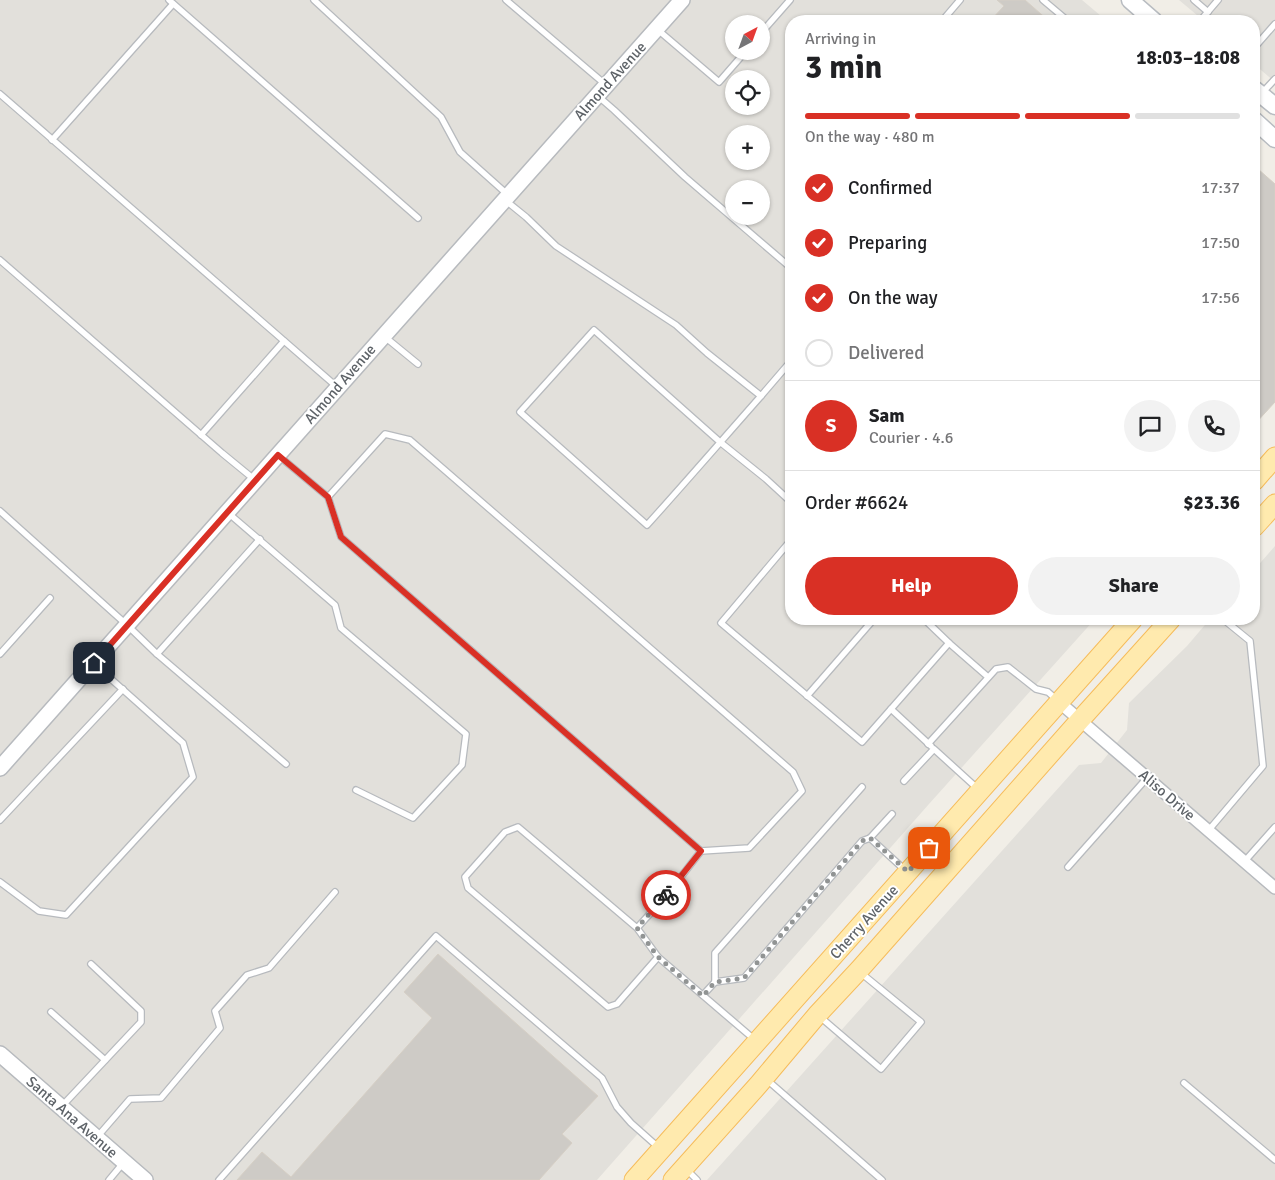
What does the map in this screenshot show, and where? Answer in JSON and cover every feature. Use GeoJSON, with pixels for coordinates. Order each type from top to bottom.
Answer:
{"type":"FeatureCollection","features":[{"type":"Feature","properties":{"kind":"main road"},"geometry":{"type":"LineString","coordinates":[[1260,94],[1275,106]]}},
{"type":"Feature","properties":{"kind":"main road"},"geometry":{"type":"LineString","coordinates":[[1260,125],[1275,139]]}},
{"type":"Feature","properties":{"kind":"main road"},"geometry":{"type":"LineString","coordinates":[[1260,474],[1275,457]]}},
{"type":"Feature","properties":{"kind":"main road"},"geometry":{"type":"LineString","coordinates":[[1260,520],[1275,504]]}},
{"type":"Feature","properties":{"kind":"main road","name":"Cherry Avenue"},"geometry":{"type":"LineString","coordinates":[[634,1180],[980,790],[1054,697],[1128,625]]}},
{"type":"Feature","properties":{"kind":"main road","name":"Cherry Avenue"},"geometry":{"type":"LineString","coordinates":[[685,1176],[817,1015],[1166,625]]}},
{"type":"Feature","properties":{"kind":"street","name":"Almond Avenue"},"geometry":{"type":"LineString","coordinates":[[0,768],[682,0]]}},
{"type":"Feature","properties":{"kind":"street","name":"Aliso Drive"},"geometry":{"type":"LineString","coordinates":[[1054,697],[1275,888]]}},
{"type":"Feature","properties":{"kind":"street","name":"Santa Ana Avenue"},"geometry":{"type":"LineString","coordinates":[[0,1054],[145,1180]]}},
{"type":"Feature","properties":{"kind":"lane"},"geometry":{"type":"LineString","coordinates":[[314,0],[442,117],[460,152],[556,246],[676,324],[708,354],[760,396]]}},
{"type":"Feature","properties":{"kind":"lane"},"geometry":{"type":"LineString","coordinates":[[506,0],[554,41],[602,90],[614,110],[685,177],[785,263]]}},
{"type":"Feature","properties":{"kind":"lane"},"geometry":{"type":"LineString","coordinates":[[770,23],[790,0]]}},
{"type":"Feature","properties":{"kind":"lane"},"geometry":{"type":"LineString","coordinates":[[947,15],[960,0]]}},
{"type":"Feature","properties":{"kind":"lane"},"geometry":{"type":"LineString","coordinates":[[1043,0],[1061,15]]}},
{"type":"Feature","properties":{"kind":"lane"},"geometry":{"type":"LineString","coordinates":[[1194,0],[1208,12]]}},
{"type":"Feature","properties":{"kind":"lane"},"geometry":{"type":"LineString","coordinates":[[1205,15],[1215,1]]}},
{"type":"Feature","properties":{"kind":"lane"},"geometry":{"type":"LineString","coordinates":[[52,140],[171,2],[418,218]]}},
{"type":"Feature","properties":{"kind":"lane"},"geometry":{"type":"LineString","coordinates":[[1260,41],[1275,24]]}},
{"type":"Feature","properties":{"kind":"lane"},"geometry":{"type":"LineString","coordinates":[[657,28],[719,82],[738,60]]}},
{"type":"Feature","properties":{"kind":"lane"},"geometry":{"type":"LineString","coordinates":[[1260,90],[1275,79]]}},
{"type":"Feature","properties":{"kind":"lane"},"geometry":{"type":"LineString","coordinates":[[0,94],[337,388]]}},
{"type":"Feature","properties":{"kind":"lane"},"geometry":{"type":"LineString","coordinates":[[0,260],[255,480]]}},
{"type":"Feature","properties":{"kind":"lane"},"geometry":{"type":"LineString","coordinates":[[785,368],[760,396],[720,442],[647,525],[520,412],[594,330],[720,442],[785,496]]}},
{"type":"Feature","properties":{"kind":"lane"},"geometry":{"type":"LineString","coordinates":[[383,335],[418,364]]}},
{"type":"Feature","properties":{"kind":"lane"},"geometry":{"type":"LineString","coordinates":[[201,435],[284,342]]}},
{"type":"Feature","properties":{"kind":"lane"},"geometry":{"type":"LineString","coordinates":[[278,455],[328,497],[341,537],[701,851],[749,848],[802,792],[793,772],[410,440],[385,434],[328,497]]}},
{"type":"Feature","properties":{"kind":"lane"},"geometry":{"type":"LineString","coordinates":[[0,511],[157,654],[286,764]]}},
{"type":"Feature","properties":{"kind":"lane"},"geometry":{"type":"LineString","coordinates":[[227,512],[335,606],[340,628],[466,734],[462,765],[413,818],[356,790]]}},
{"type":"Feature","properties":{"kind":"lane"},"geometry":{"type":"LineString","coordinates":[[157,654],[260,539]]}},
{"type":"Feature","properties":{"kind":"lane"},"geometry":{"type":"LineString","coordinates":[[785,547],[721,623],[862,742],[949,643]]}},
{"type":"Feature","properties":{"kind":"lane"},"geometry":{"type":"LineString","coordinates":[[0,654],[50,598]]}},
{"type":"Feature","properties":{"kind":"lane"},"geometry":{"type":"LineString","coordinates":[[807,696],[869,625]]}},
{"type":"Feature","properties":{"kind":"lane"},"geometry":{"type":"LineString","coordinates":[[930,625],[988,677]]}},
{"type":"Feature","properties":{"kind":"lane"},"geometry":{"type":"LineString","coordinates":[[1208,831],[1263,766],[1250,642],[1230,625]]}},
{"type":"Feature","properties":{"kind":"lane"},"geometry":{"type":"LineString","coordinates":[[0,882],[39,910],[66,915],[193,777],[183,743],[94,663]]}},
{"type":"Feature","properties":{"kind":"lane"},"geometry":{"type":"LineString","coordinates":[[928,744],[996,668],[1008,667],[1036,689],[1054,697]]}},
{"type":"Feature","properties":{"kind":"lane"},"geometry":{"type":"LineString","coordinates":[[0,820],[123,689]]}},
{"type":"Feature","properties":{"kind":"lane"},"geometry":{"type":"LineString","coordinates":[[891,709],[980,790]]}},
{"type":"Feature","properties":{"kind":"lane"},"geometry":{"type":"LineString","coordinates":[[904,781],[934,749]]}},
{"type":"Feature","properties":{"kind":"lane"},"geometry":{"type":"LineString","coordinates":[[1068,867],[1148,778]]}},
{"type":"Feature","properties":{"kind":"lane"},"geometry":{"type":"LineString","coordinates":[[703,996],[715,982],[715,953],[862,787]]}},
{"type":"Feature","properties":{"kind":"lane"},"geometry":{"type":"LineString","coordinates":[[715,982],[744,978],[862,841],[870,838],[892,814]]}},
{"type":"Feature","properties":{"kind":"lane"},"geometry":{"type":"LineString","coordinates":[[658,957],[617,1004],[608,1007],[468,888],[466,877],[505,832],[518,827],[637,928],[658,957],[757,1042]]}},
{"type":"Feature","properties":{"kind":"lane"},"geometry":{"type":"LineString","coordinates":[[1244,862],[1275,827]]}},
{"type":"Feature","properties":{"kind":"lane"},"geometry":{"type":"LineString","coordinates":[[870,838],[908,872]]}},
{"type":"Feature","properties":{"kind":"lane"},"geometry":{"type":"LineString","coordinates":[[637,928],[666,896],[701,851]]}},
{"type":"Feature","properties":{"kind":"lane"},"geometry":{"type":"LineString","coordinates":[[96,1138],[130,1099],[161,1098],[220,1028],[215,1011],[247,974],[269,968],[335,892]]}},
{"type":"Feature","properties":{"kind":"lane"},"geometry":{"type":"LineString","coordinates":[[219,1180],[436,936],[602,1078],[617,1107],[661,1150]]}},
{"type":"Feature","properties":{"kind":"lane"},"geometry":{"type":"LineString","coordinates":[[61,1108],[141,1022],[141,1011],[91,964]]}},
{"type":"Feature","properties":{"kind":"lane"},"geometry":{"type":"LineString","coordinates":[[817,1015],[881,1069],[921,1022],[859,970]]}},
{"type":"Feature","properties":{"kind":"lane"},"geometry":{"type":"LineString","coordinates":[[51,1012],[105,1060]]}},
{"type":"Feature","properties":{"kind":"lane"},"geometry":{"type":"LineString","coordinates":[[764,1078],[882,1180]]}},
{"type":"Feature","properties":{"kind":"lane"},"geometry":{"type":"LineString","coordinates":[[1184,1083],[1275,1160]]}},
{"type":"Feature","properties":{"kind":"lane"},"geometry":{"type":"LineString","coordinates":[[109,1180],[124,1162]]}},
{"type":"Feature","properties":{"kind":"shaded area"},"geometry":{"type":"Polygon","coordinates":[[[0,0],[1082,0],[1100,15],[785,15],[785,625],[1090,625],[597,1180],[0,1180],[0,0]]]}},
{"type":"Feature","properties":{"kind":"shaded area"},"geometry":{"type":"Polygon","coordinates":[[[1179,0],[1275,0],[1275,82],[1260,69],[1260,15],[1197,15],[1179,0]]]}},
{"type":"Feature","properties":{"kind":"shaded area"},"geometry":{"type":"Polygon","coordinates":[[[1275,546],[1275,1180],[707,1180],[1079,765],[1101,763],[1127,730],[1129,703],[1187,646],[1205,625],[1260,625],[1260,563],[1275,546]]]}},
{"type":"Feature","properties":{"kind":"building"},"geometry":{"type":"Polygon","coordinates":[[[997,0],[1025,0],[1042,15],[996,15],[1004,6],[997,0]]]}},
{"type":"Feature","properties":{"kind":"building"},"geometry":{"type":"Polygon","coordinates":[[[1260,171],[1275,184],[1275,402],[1260,418],[1260,171]]]}},
{"type":"Feature","properties":{"kind":"building"},"geometry":{"type":"Polygon","coordinates":[[[438,954],[598,1096],[562,1134],[572,1143],[539,1180],[237,1180],[262,1152],[291,1177],[432,1018],[404,992],[438,954]]]}},
{"type":"Feature","properties":{"kind":"way so far"},"geometry":{"type":"LineString","coordinates":[[666,895],[637,928],[658,957],[703,996],[715,982],[744,978],[862,841],[870,838],[908,872],[929,848]]}},
{"type":"Feature","properties":{"kind":"route"},"geometry":{"type":"LineString","coordinates":[[94,663],[278,455],[328,497],[341,537],[701,851],[666,895]]}}]}
